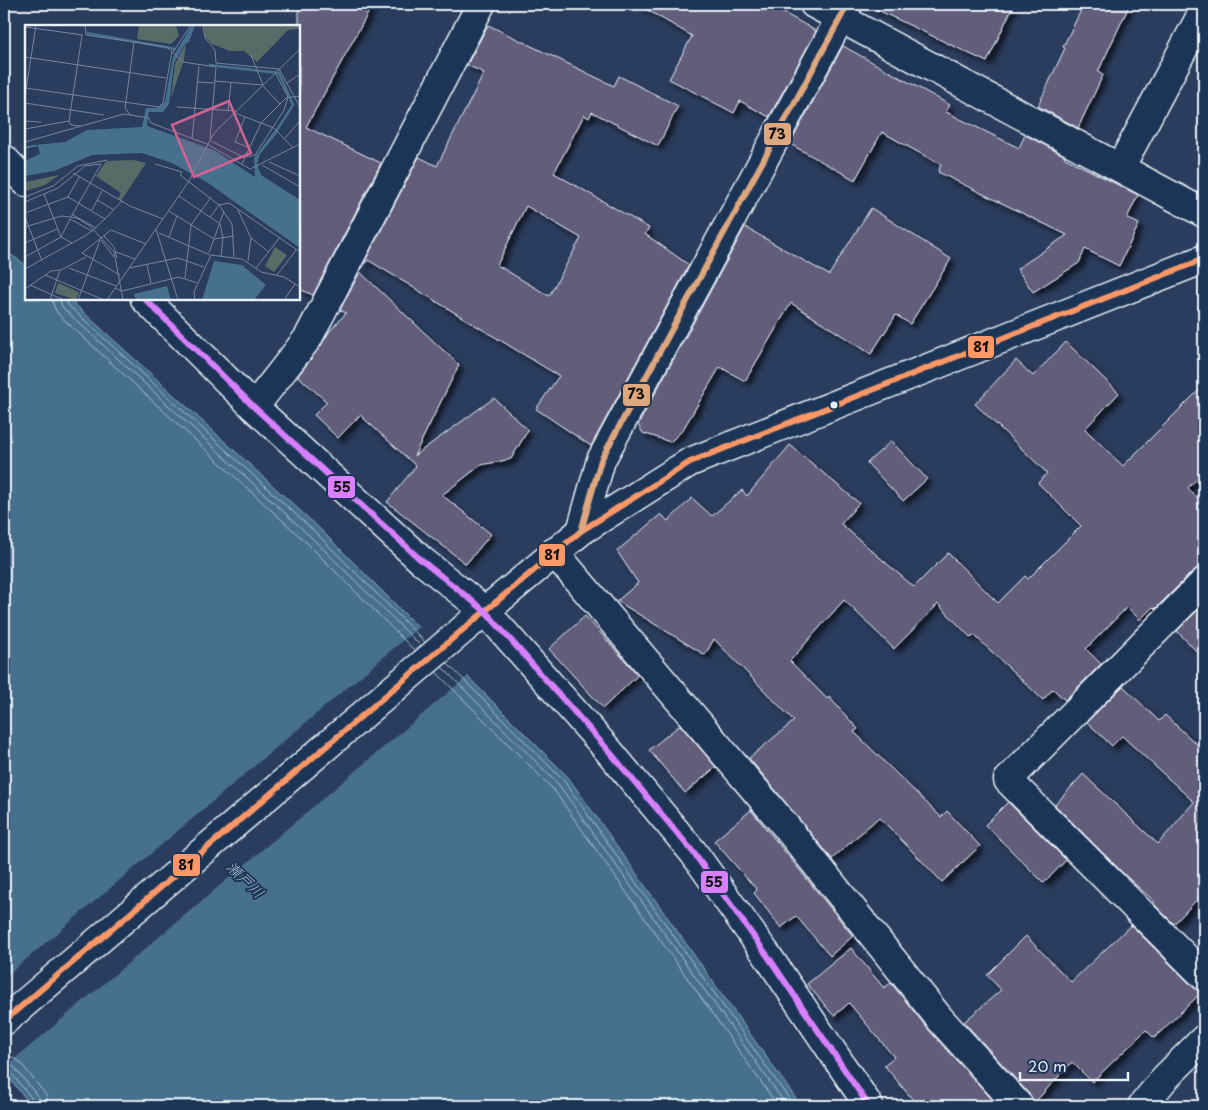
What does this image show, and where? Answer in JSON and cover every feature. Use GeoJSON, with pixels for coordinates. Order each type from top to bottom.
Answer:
{"type":"FeatureCollection","features":[{"type":"Feature","properties":{"kind":"street"},"geometry":{"type":"LineString","coordinates":[[254,407],[308,338],[481,4]]}},
{"type":"Feature","properties":{"kind":"street"},"geometry":{"type":"LineString","coordinates":[[814,4],[844,10],[1120,168],[1204,213]]}},
{"type":"Feature","properties":{"kind":"street"},"geometry":{"type":"LineString","coordinates":[[581,531],[601,460],[844,10]]}},
{"type":"Feature","properties":{"kind":"street"},"geometry":{"type":"LineString","coordinates":[[1120,168],[1204,10]]}},
{"type":"Feature","properties":{"kind":"street"},"geometry":{"type":"LineString","coordinates":[[4,159],[25,181]]}},
{"type":"Feature","properties":{"kind":"street"},"geometry":{"type":"LineString","coordinates":[[4,1021],[581,531],[690,462],[1204,259]]}},
{"type":"Feature","properties":{"kind":"street"},"geometry":{"type":"LineString","coordinates":[[146,300],[254,407],[421,560],[476,619],[608,750],[693,852],[869,1106]]}},
{"type":"Feature","properties":{"kind":"street"},"geometry":{"type":"LineString","coordinates":[[554,552],[783,823],[940,1019],[1019,1106]]}},
{"type":"Feature","properties":{"kind":"street"},"geometry":{"type":"LineString","coordinates":[[1204,582],[1008,780],[1204,976]]}},
{"type":"Feature","properties":{"kind":"street"},"geometry":{"type":"LineString","coordinates":[[1142,1106],[1165,1078],[1204,1039]]}},
{"type":"Feature","properties":{"kind":"water","name":"瀬戸川"},"geometry":{"type":"Polygon","coordinates":[[[4,250],[25,264],[25,300],[70,300],[320,529],[568,777],[801,1106],[32,1106],[4,1072],[4,250]]]}},
{"type":"Feature","properties":{"kind":"pier"},"geometry":{"type":"Polygon","coordinates":[[[420,626],[469,675],[4,1068],[4,978],[420,626]]]}},
{"type":"Feature","properties":{"kind":"building"},"geometry":{"type":"Polygon","coordinates":[[[299,4],[373,4],[306,127],[381,163],[313,295],[300,289],[299,4]]]}},
{"type":"Feature","properties":{"kind":"building"},"geometry":{"type":"Polygon","coordinates":[[[637,4],[768,4],[816,31],[769,117],[740,101],[734,113],[669,79],[692,36],[637,4]]]}},
{"type":"Feature","properties":{"kind":"building"},"geometry":{"type":"Polygon","coordinates":[[[865,4],[1014,4],[987,62],[865,4]]]}},
{"type":"Feature","properties":{"kind":"building"},"geometry":{"type":"Polygon","coordinates":[[[1084,4],[1130,4],[1098,72],[1103,75],[1078,128],[1038,106],[1084,4]]]}},
{"type":"Feature","properties":{"kind":"building"},"geometry":{"type":"Polygon","coordinates":[[[488,25],[614,86],[619,76],[678,106],[658,146],[592,112],[589,118],[584,115],[554,173],[649,228],[645,234],[689,265],[591,446],[536,409],[559,376],[368,260],[360,271],[419,157],[437,166],[484,73],[467,65],[488,25]],[[526,206],[497,265],[549,296],[581,238],[526,206]]]}},
{"type":"Feature","properties":{"kind":"building"},"geometry":{"type":"Polygon","coordinates":[[[843,46],[950,105],[946,112],[1019,148],[1025,135],[1065,156],[1065,158],[1138,195],[1127,218],[1139,224],[1119,266],[1085,249],[1079,263],[1033,292],[1017,269],[1067,235],[938,172],[941,165],[882,132],[855,180],[790,144],[843,46]]]}},
{"type":"Feature","properties":{"kind":"building"},"geometry":{"type":"Polygon","coordinates":[[[871,208],[951,259],[910,324],[896,315],[871,354],[791,303],[745,381],[720,367],[682,431],[670,442],[643,433],[638,425],[745,227],[829,275],[871,208]]]}},
{"type":"Feature","properties":{"kind":"building"},"geometry":{"type":"Polygon","coordinates":[[[360,272],[459,365],[414,456],[494,398],[528,430],[511,459],[481,465],[442,495],[491,534],[466,564],[387,502],[416,466],[360,415],[338,438],[314,415],[327,402],[298,376],[329,332],[346,313],[340,310],[360,272]]]}},
{"type":"Feature","properties":{"kind":"building"},"geometry":{"type":"Polygon","coordinates":[[[1066,342],[1119,393],[1085,429],[1123,466],[1204,385],[1204,472],[1188,488],[1204,505],[1204,567],[1199,567],[1193,571],[1155,609],[1153,607],[1140,620],[1127,607],[1086,649],[1101,664],[1065,700],[1053,689],[1043,700],[974,635],[971,638],[938,604],[894,649],[844,600],[790,661],[827,699],[829,697],[858,729],[854,732],[941,817],[947,811],[980,846],[942,882],[878,818],[832,859],[749,758],[794,721],[714,639],[705,655],[617,601],[638,583],[617,551],[661,514],[668,521],[692,498],[712,516],[742,490],[747,496],[790,445],[859,503],[841,524],[914,587],[948,553],[998,603],[1025,576],[1028,579],[1081,526],[1038,483],[1047,473],[975,404],[1016,360],[1033,376],[1066,342]]]}},
{"type":"Feature","properties":{"kind":"building"},"geometry":{"type":"Polygon","coordinates":[[[891,441],[927,479],[903,501],[867,463],[891,441]]]}},
{"type":"Feature","properties":{"kind":"building"},"geometry":{"type":"Polygon","coordinates":[[[1204,604],[1204,659],[1177,631],[1204,604]]]}},
{"type":"Feature","properties":{"kind":"building"},"geometry":{"type":"Polygon","coordinates":[[[585,616],[638,675],[603,708],[549,649],[585,616]]]}},
{"type":"Feature","properties":{"kind":"building"},"geometry":{"type":"Polygon","coordinates":[[[1123,686],[1159,721],[1165,715],[1204,751],[1204,892],[1174,924],[1153,903],[1155,902],[1128,878],[1055,805],[1083,774],[1158,844],[1194,802],[1122,736],[1112,746],[1087,722],[1123,686]]]}},
{"type":"Feature","properties":{"kind":"building"},"geometry":{"type":"Polygon","coordinates":[[[680,725],[716,767],[685,793],[649,750],[680,725]]]}},
{"type":"Feature","properties":{"kind":"building"},"geometry":{"type":"Polygon","coordinates":[[[1008,802],[1066,860],[1044,883],[985,825],[1008,802]]]}},
{"type":"Feature","properties":{"kind":"building"},"geometry":{"type":"Polygon","coordinates":[[[751,810],[853,936],[830,956],[796,916],[781,928],[754,893],[757,890],[714,841],[751,810]]]}},
{"type":"Feature","properties":{"kind":"building"},"geometry":{"type":"Polygon","coordinates":[[[1131,925],[1201,993],[1154,1038],[1146,1030],[1092,1082],[1072,1062],[1034,1103],[1031,1096],[964,1022],[1001,990],[987,975],[1026,936],[1071,982],[1131,925]]]}},
{"type":"Feature","properties":{"kind":"building"},"geometry":{"type":"Polygon","coordinates":[[[851,948],[884,988],[891,983],[928,1029],[998,1106],[918,1106],[884,1065],[894,1057],[849,1003],[834,1016],[807,984],[851,948]]]}},
{"type":"Feature","properties":{"kind":"transit line","name":"73"},"geometry":{"type":"LineString","coordinates":[[581,531],[601,460],[848,4]]}},
{"type":"Feature","properties":{"kind":"transit line","name":"81"},"geometry":{"type":"LineString","coordinates":[[4,1021],[581,531],[690,462],[1204,259]]}},
{"type":"Feature","properties":{"kind":"transit line","name":"55"},"geometry":{"type":"LineString","coordinates":[[146,300],[254,407],[421,560],[485,611],[608,750],[693,852],[769,958],[869,1106]]}}]}
